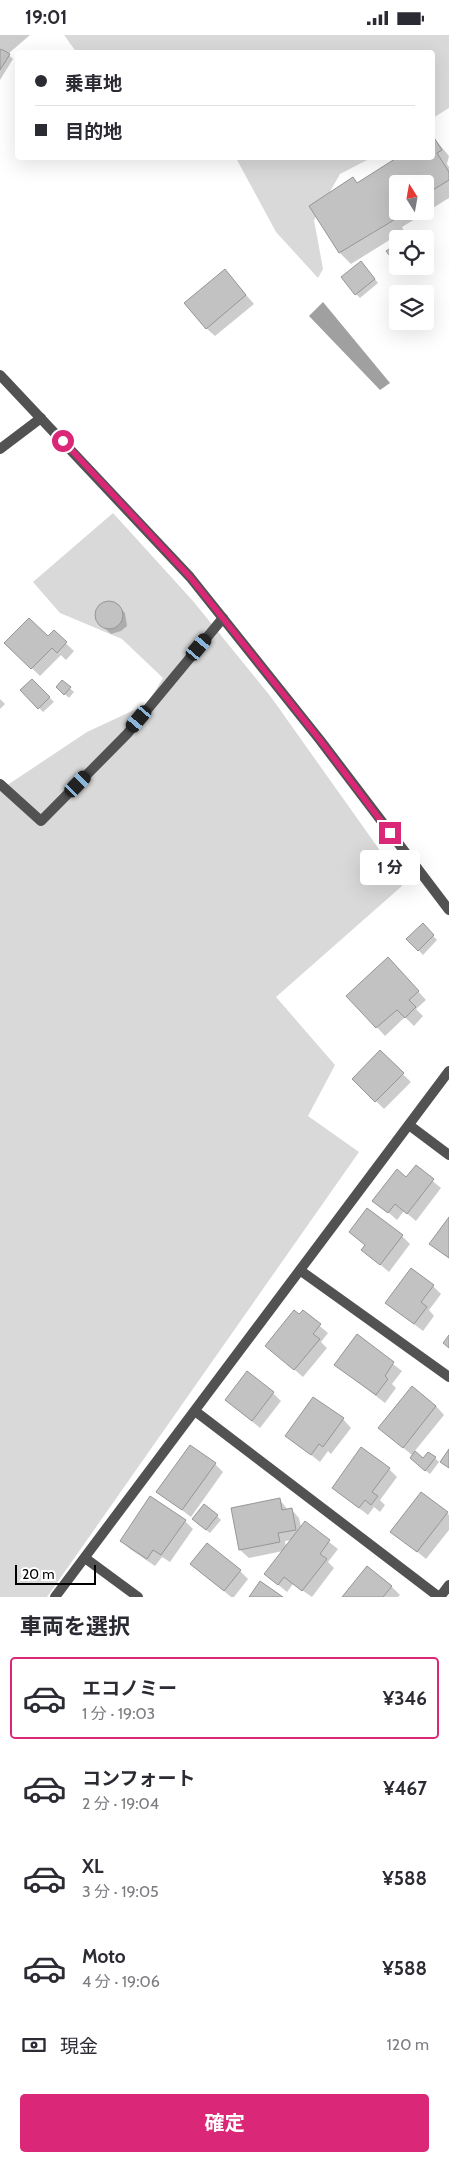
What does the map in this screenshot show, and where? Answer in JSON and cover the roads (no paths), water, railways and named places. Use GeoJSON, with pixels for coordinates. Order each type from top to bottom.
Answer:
{"type":"FeatureCollection","features":[{"type":"Feature","properties":{"kind":"street"},"geometry":{"type":"LineString","coordinates":[[0,375],[190,577],[320,740],[449,910]]}},
{"type":"Feature","properties":{"kind":"street"},"geometry":{"type":"LineString","coordinates":[[0,449],[41,418]]}},
{"type":"Feature","properties":{"kind":"street"},"geometry":{"type":"LineString","coordinates":[[0,784],[41,821],[127,734],[223,618]]}},
{"type":"Feature","properties":{"kind":"street"},"geometry":{"type":"LineString","coordinates":[[55,1597],[449,1071]]}},
{"type":"Feature","properties":{"kind":"street"},"geometry":{"type":"LineString","coordinates":[[409,1125],[449,1155]]}},
{"type":"Feature","properties":{"kind":"street"},"geometry":{"type":"LineString","coordinates":[[301,1271],[449,1377]]}},
{"type":"Feature","properties":{"kind":"street"},"geometry":{"type":"LineString","coordinates":[[195,1411],[440,1597],[449,1585]]}},
{"type":"Feature","properties":{"kind":"street"},"geometry":{"type":"LineString","coordinates":[[85,1557],[138,1597]]}}]}
